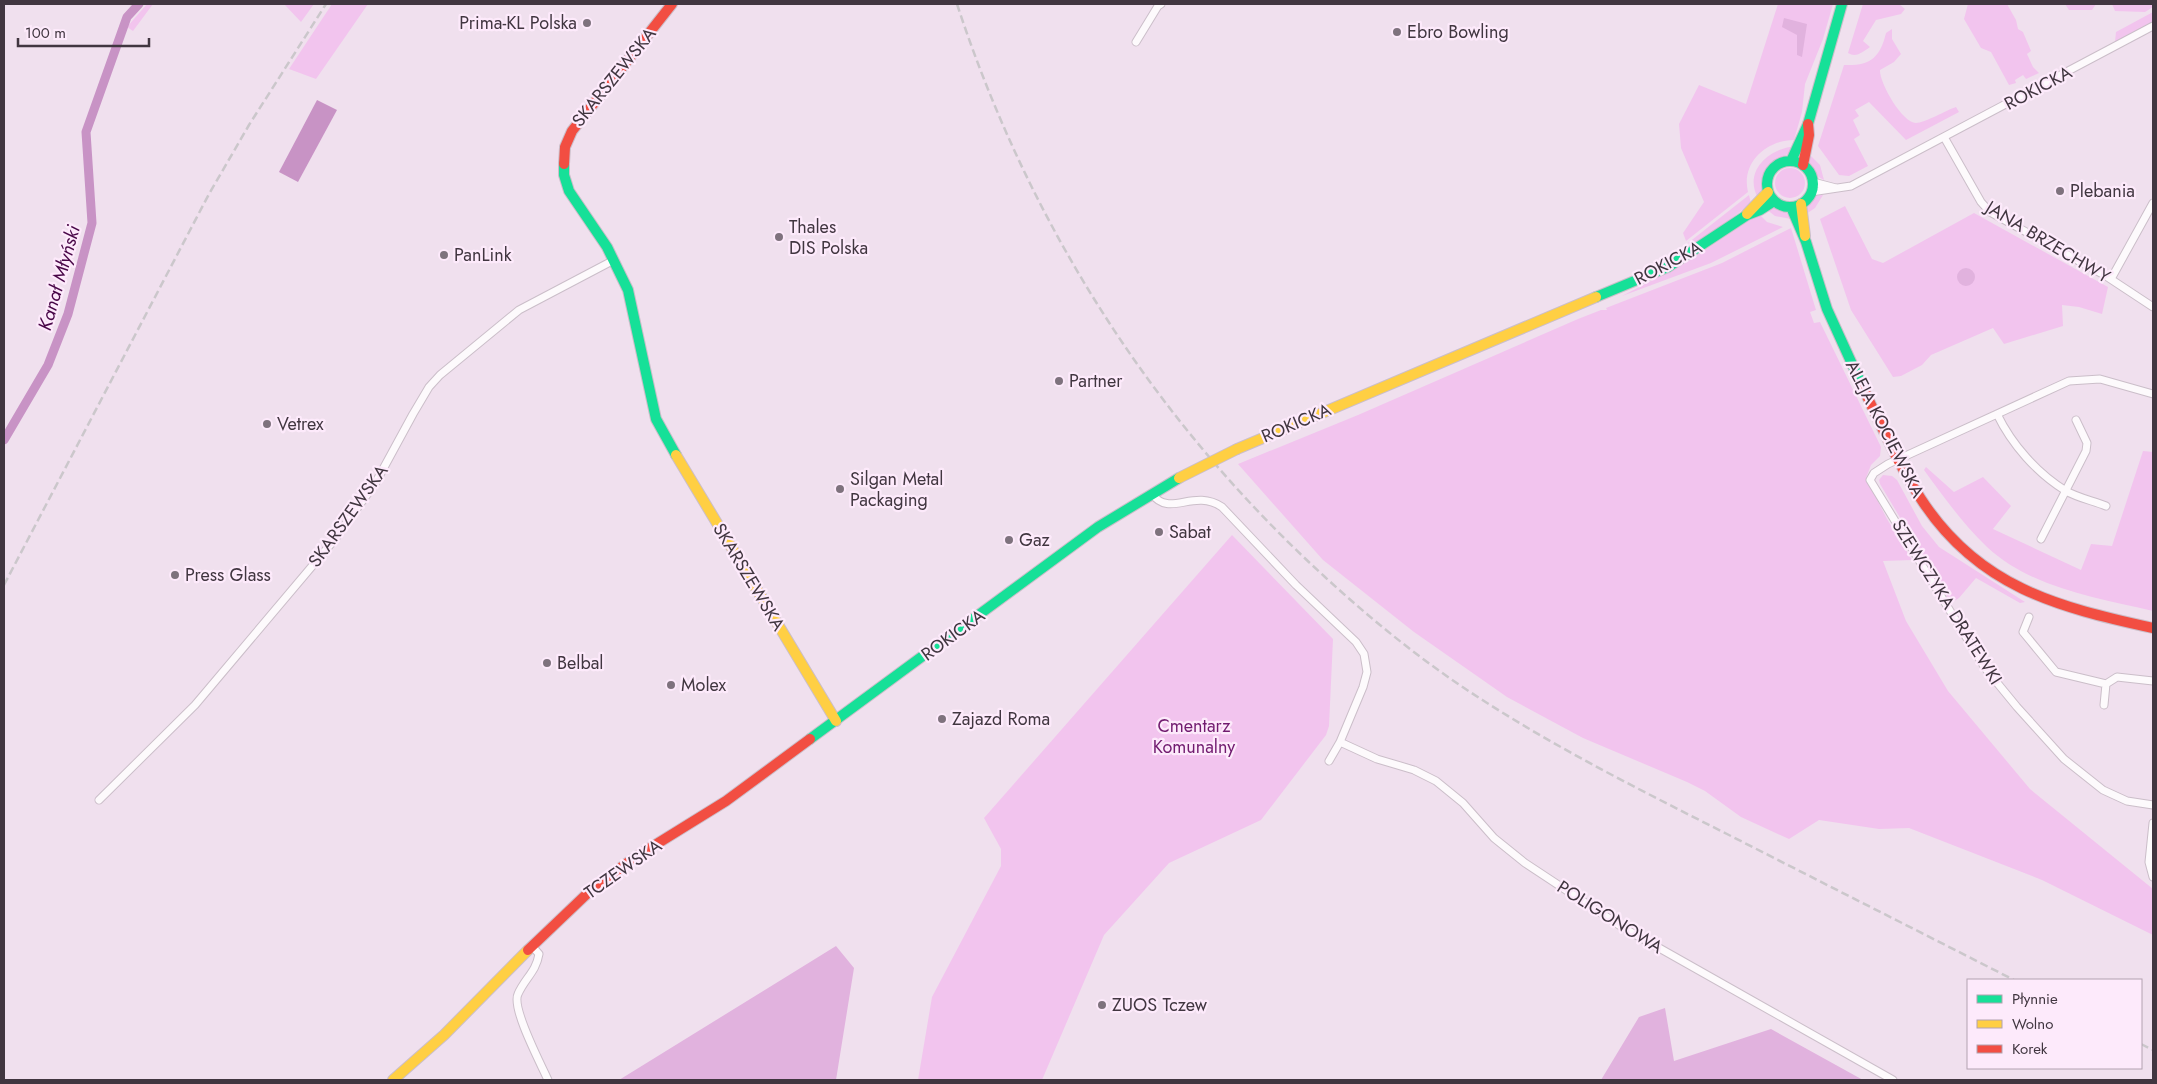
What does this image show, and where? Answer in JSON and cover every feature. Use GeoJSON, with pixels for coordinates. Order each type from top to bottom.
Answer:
{"type":"FeatureCollection","features":[{"type":"Feature","properties":{"kind":"street","name":"SKARSZEWSKA"},"geometry":{"type":"LineString","coordinates":[[672,4],[572,131],[565,147],[564,175],[569,191],[614,260],[628,290],[634,308],[650,397],[662,430],[836,721]]}},
{"type":"Feature","properties":{"kind":"street"},"geometry":{"type":"LineString","coordinates":[[1136,42],[1153,13],[1161,4]]}},
{"type":"Feature","properties":{"kind":"street"},"geometry":{"type":"LineString","coordinates":[[1792,161],[1808,124],[1842,4]]}},
{"type":"Feature","properties":{"kind":"street","name":"ROKICKA"},"geometry":{"type":"LineString","coordinates":[[1812,187],[1841,189],[1851,186],[2153,26]]}},
{"type":"Feature","properties":{"kind":"street"},"geometry":{"type":"LineString","coordinates":[[1803,165],[1809,135],[1808,124]]}},
{"type":"Feature","properties":{"kind":"street","name":"JANA BRZECHWY"},"geometry":{"type":"LineString","coordinates":[[1944,137],[1981,202],[1990,212],[2111,279],[2153,307]]}},
{"type":"Feature","properties":{"kind":"street"},"geometry":{"type":"LineString","coordinates":[[1792,161],[1803,165],[1811,175],[1812,187],[1796,205],[1782,206],[1771,196],[1768,177],[1771,170],[1784,162],[1792,161]]}},
{"type":"Feature","properties":{"kind":"street","name":"ROKICKA"},"geometry":{"type":"LineString","coordinates":[[878,690],[1098,527],[1179,478],[1236,449],[1668,267],[1771,196]]}},
{"type":"Feature","properties":{"kind":"street"},"geometry":{"type":"LineString","coordinates":[[2111,279],[2153,203]]}},
{"type":"Feature","properties":{"kind":"street","name":"ALEJA KOCIEWSKA"},"geometry":{"type":"LineString","coordinates":[[1796,205],[1821,293],[1841,343],[1910,483],[1937,522],[1959,547],[1983,566],[2021,589],[2056,604],[2153,628]]}},
{"type":"Feature","properties":{"kind":"street","name":"SKARSZEWSKA"},"geometry":{"type":"LineString","coordinates":[[99,800],[195,705],[335,539],[376,482],[429,387],[440,375],[519,310],[614,260]]}},
{"type":"Feature","properties":{"kind":"street","name":"SZEWCZYKA DRATEWKI"},"geometry":{"type":"LineString","coordinates":[[2153,394],[2100,379],[2069,381],[1898,460],[1874,473],[1871,476],[1871,483],[1985,668],[2058,751],[2085,776],[2111,795],[2128,801],[2153,805]]}},
{"type":"Feature","properties":{"kind":"street"},"geometry":{"type":"LineString","coordinates":[[1997,414],[2003,426],[2027,459],[2066,491],[2106,506]]}},
{"type":"Feature","properties":{"kind":"street"},"geometry":{"type":"LineString","coordinates":[[2041,539],[2086,451],[2087,444],[2076,420]]}},
{"type":"Feature","properties":{"kind":"street"},"geometry":{"type":"LineString","coordinates":[[1152,494],[1164,504],[1199,499],[1213,502],[1222,507],[1296,585],[1356,642],[1364,654],[1367,672],[1364,687],[1340,742],[1329,761]]}},
{"type":"Feature","properties":{"kind":"street"},"geometry":{"type":"LineString","coordinates":[[2030,617],[2023,632],[2056,672],[2106,684],[2117,677],[2153,681]]}},
{"type":"Feature","properties":{"kind":"street"},"geometry":{"type":"LineString","coordinates":[[2104,705],[2106,684]]}},
{"type":"Feature","properties":{"kind":"street","name":"TCZEWSKA"},"geometry":{"type":"LineString","coordinates":[[393,1080],[444,1035],[580,900],[613,873],[726,801],[878,690]]}},
{"type":"Feature","properties":{"kind":"street","name":"POLIGONOWA"},"geometry":{"type":"LineString","coordinates":[[1340,742],[1377,759],[1414,770],[1436,781],[1463,803],[1509,852],[1622,927],[1893,1080]]}},
{"type":"Feature","properties":{"kind":"street"},"geometry":{"type":"LineString","coordinates":[[2153,823],[2149,862],[2153,877]]}},
{"type":"Feature","properties":{"kind":"street"},"geometry":{"type":"LineString","coordinates":[[532,946],[539,954],[537,966],[518,993],[516,1007],[548,1080]]}},
{"type":"Feature","properties":{"kind":"green space"},"geometry":{"type":"Polygon","coordinates":[[[147,4],[153,4],[133,31],[127,27],[147,4]]]}},
{"type":"Feature","properties":{"kind":"green space"},"geometry":{"type":"Polygon","coordinates":[[[284,4],[314,4],[301,22],[284,4]]]}},
{"type":"Feature","properties":{"kind":"green space"},"geometry":{"type":"Polygon","coordinates":[[[332,4],[368,4],[316,79],[289,69],[332,4]]]}},
{"type":"Feature","properties":{"kind":"green space"},"geometry":{"type":"Polygon","coordinates":[[[1778,4],[1833,4],[1823,39],[1805,84],[1802,112],[1794,140],[1774,144],[1758,155],[1748,172],[1748,192],[1686,241],[1683,233],[1704,202],[1681,148],[1679,124],[1699,85],[1746,104],[1778,4]]]}},
{"type":"Feature","properties":{"kind":"green space"},"geometry":{"type":"Polygon","coordinates":[[[1863,4],[1899,4],[1905,9],[1901,14],[1876,20],[1863,41],[1870,47],[1854,55],[1848,53],[1863,4]]]}},
{"type":"Feature","properties":{"kind":"green space"},"geometry":{"type":"Polygon","coordinates":[[[1968,4],[2007,4],[2016,20],[2018,29],[2023,32],[2031,51],[2027,54],[2033,67],[2039,73],[2026,79],[2023,75],[2015,80],[2016,83],[2009,85],[1991,52],[1981,48],[1964,19],[1968,4]]]}},
{"type":"Feature","properties":{"kind":"green space"},"geometry":{"type":"Polygon","coordinates":[[[2065,4],[2096,4],[2092,10],[2069,10],[2065,4]]]}},
{"type":"Feature","properties":{"kind":"green space"},"geometry":{"type":"Polygon","coordinates":[[[2112,4],[2153,4],[2153,7],[2145,12],[2115,11],[2112,4]]]}},
{"type":"Feature","properties":{"kind":"green space"},"geometry":{"type":"Polygon","coordinates":[[[2153,12],[2153,22],[2115,42],[2116,32],[2153,12]]]}},
{"type":"Feature","properties":{"kind":"green space"},"geometry":{"type":"Polygon","coordinates":[[[1892,29],[1892,39],[1901,54],[1894,62],[1880,70],[1887,92],[1898,109],[1910,121],[1916,123],[1956,107],[1959,112],[1906,140],[1869,102],[1855,110],[1859,116],[1853,120],[1860,135],[1854,139],[1868,166],[1849,176],[1839,175],[1818,146],[1844,65],[1861,64],[1872,59],[1881,49],[1886,33],[1892,29]]]}},
{"type":"Feature","properties":{"kind":"green space"},"geometry":{"type":"Polygon","coordinates":[[[1790,147],[1793,149],[1791,152],[1773,162],[1768,169],[1758,198],[1754,189],[1754,180],[1760,165],[1773,153],[1790,147]]]}},
{"type":"Feature","properties":{"kind":"green space"},"geometry":{"type":"Polygon","coordinates":[[[1809,154],[1820,165],[1824,180],[1812,169],[1809,154]]]}},
{"type":"Feature","properties":{"kind":"green space"},"geometry":{"type":"Polygon","coordinates":[[[1790,168],[1800,173],[1805,183],[1800,193],[1790,198],[1780,193],[1775,183],[1780,173],[1790,168]]]}},
{"type":"Feature","properties":{"kind":"green space"},"geometry":{"type":"Polygon","coordinates":[[[1749,195],[1751,203],[1700,243],[1695,245],[1688,243],[1749,195]]]}},
{"type":"Feature","properties":{"kind":"green space"},"geometry":{"type":"Polygon","coordinates":[[[1823,195],[1815,208],[1806,214],[1810,200],[1815,196],[1823,195]]]}},
{"type":"Feature","properties":{"kind":"green space"},"geometry":{"type":"Polygon","coordinates":[[[1845,206],[1872,259],[1883,263],[1974,213],[2108,287],[2102,314],[2079,307],[2062,305],[2063,326],[2004,344],[1993,328],[1931,355],[1922,365],[1901,376],[1893,377],[1851,310],[1820,219],[1845,206]]]}},
{"type":"Feature","properties":{"kind":"green space"},"geometry":{"type":"Polygon","coordinates":[[[1771,207],[1784,209],[1791,219],[1775,216],[1766,209],[1771,207]]]}},
{"type":"Feature","properties":{"kind":"green space"},"geometry":{"type":"Polygon","coordinates":[[[1759,214],[1767,222],[1783,227],[1711,263],[1622,296],[1687,262],[1759,214]]]}},
{"type":"Feature","properties":{"kind":"green space"},"geometry":{"type":"Polygon","coordinates":[[[1791,228],[1816,310],[1810,312],[1814,323],[1820,322],[1881,447],[1880,456],[1871,465],[1866,478],[1887,519],[1912,560],[1883,561],[1906,621],[1948,691],[2030,789],[2153,889],[2153,935],[2042,880],[1909,828],[1879,829],[1819,820],[1789,839],[1741,817],[1705,791],[1687,782],[1583,738],[1507,697],[1414,632],[1323,560],[1238,464],[1358,415],[1578,319],[1601,310],[1607,310],[1606,308],[1722,263],[1791,228]]]}},
{"type":"Feature","properties":{"kind":"green space"},"geometry":{"type":"Polygon","coordinates":[[[2143,451],[2153,452],[2153,611],[2066,590],[2044,582],[2004,561],[1970,529],[1924,470],[1926,467],[1954,492],[1983,477],[2011,506],[1993,529],[2081,570],[2091,544],[2112,546],[2143,451]]]}},
{"type":"Feature","properties":{"kind":"green space"},"geometry":{"type":"Polygon","coordinates":[[[1883,475],[1892,476],[1897,480],[1922,526],[1939,547],[2025,602],[2020,603],[1976,578],[1959,598],[1951,603],[1880,484],[1879,480],[1883,475]]]}},
{"type":"Feature","properties":{"kind":"green space","name":"Cmentarz Komunalny"},"geometry":{"type":"Polygon","coordinates":[[[1232,535],[1333,639],[1329,726],[1326,735],[1261,820],[1169,863],[1104,935],[1042,1080],[918,1080],[932,997],[1001,866],[1001,849],[984,818],[1232,535]]]}},
{"type":"Feature","properties":{"kind":"shaded area"},"geometry":{"type":"Polygon","coordinates":[[[1784,18],[1807,24],[1802,57],[1797,55],[1797,35],[1782,27],[1784,18]]]}},
{"type":"Feature","properties":{"kind":"shaded area"},"geometry":{"type":"Polygon","coordinates":[[[317,100],[337,110],[298,182],[279,172],[317,100]]]}},
{"type":"Feature","properties":{"kind":"shaded area"},"geometry":{"type":"Polygon","coordinates":[[[1966,268],[1972,271],[1975,277],[1972,283],[1966,286],[1960,283],[1957,277],[1960,271],[1966,268]]]}},
{"type":"Feature","properties":{"kind":"shaded area"},"geometry":{"type":"Polygon","coordinates":[[[836,946],[854,968],[836,1080],[619,1080],[836,946]]]}},
{"type":"Feature","properties":{"kind":"shaded area"},"geometry":{"type":"Polygon","coordinates":[[[1665,1008],[1674,1061],[1771,1029],[1863,1080],[1601,1080],[1639,1017],[1665,1008]]]}},
{"type":"Feature","properties":{"kind":"waterway","name":"Kanał Młyński"},"geometry":{"type":"LineString","coordinates":[[4,440],[48,365],[68,314],[92,223],[86,132],[127,17],[139,4]]}},
{"type":"Feature","properties":{"kind":"railway"},"geometry":{"type":"LineString","coordinates":[[4,585],[209,194],[249,125],[326,4]]}},
{"type":"Feature","properties":{"kind":"railway"},"geometry":{"type":"LineString","coordinates":[[957,4],[986,85],[1021,164],[1060,241],[1104,314],[1152,385],[1205,453],[1263,517],[1325,577],[1382,627],[1422,658],[1484,701],[1543,737],[1634,787],[2012,979]]}},
{"type":"Feature","properties":{"kind":"railway"},"geometry":{"type":"LineString","coordinates":[[2142,1044],[2153,1050]]}},
{"type":"Feature","properties":{"kind":"traffic: fast"},"geometry":{"type":"LineString","coordinates":[[1791,161],[1808,124],[1842,4]]}},
{"type":"Feature","properties":{"kind":"traffic: fast"},"geometry":{"type":"LineString","coordinates":[[1790,161],[1803,165],[1809,171],[1813,184],[1809,197],[1803,203],[1790,207],[1777,203],[1771,197],[1767,184],[1771,171],[1777,165],[1790,161]]}},
{"type":"Feature","properties":{"kind":"traffic: fast"},"geometry":{"type":"LineString","coordinates":[[564,164],[564,175],[569,191],[607,247],[628,290],[656,419],[676,455]]}},
{"type":"Feature","properties":{"kind":"traffic: fast"},"geometry":{"type":"LineString","coordinates":[[1596,297],[1668,267],[1747,215],[1760,210],[1774,201]]}},
{"type":"Feature","properties":{"kind":"traffic: fast"},"geometry":{"type":"LineString","coordinates":[[1791,207],[1806,242],[1827,309],[1863,388]]}},
{"type":"Feature","properties":{"kind":"traffic: fast"},"geometry":{"type":"LineString","coordinates":[[810,739],[1098,527],[1179,478]]}},
{"type":"Feature","properties":{"kind":"traffic: slow"},"geometry":{"type":"LineString","coordinates":[[1747,214],[1768,192]]}},
{"type":"Feature","properties":{"kind":"traffic: slow"},"geometry":{"type":"LineString","coordinates":[[1801,204],[1805,236]]}},
{"type":"Feature","properties":{"kind":"traffic: slow"},"geometry":{"type":"LineString","coordinates":[[1237,449],[1596,297]]}},
{"type":"Feature","properties":{"kind":"traffic: slow"},"geometry":{"type":"LineString","coordinates":[[1179,478],[1237,449]]}},
{"type":"Feature","properties":{"kind":"traffic: slow"},"geometry":{"type":"LineString","coordinates":[[676,455],[836,721]]}},
{"type":"Feature","properties":{"kind":"traffic: slow"},"geometry":{"type":"LineString","coordinates":[[393,1080],[444,1035],[528,950]]}},
{"type":"Feature","properties":{"kind":"traffic: jam"},"geometry":{"type":"LineString","coordinates":[[564,164],[565,147],[572,131],[672,4]]}},
{"type":"Feature","properties":{"kind":"traffic: jam"},"geometry":{"type":"LineString","coordinates":[[1803,165],[1809,135],[1808,124]]}},
{"type":"Feature","properties":{"kind":"traffic: jam"},"geometry":{"type":"LineString","coordinates":[[1863,388],[1897,458],[1921,499],[1943,529],[1968,553],[1994,573],[2022,589],[2084,611],[2153,628]]}},
{"type":"Feature","properties":{"kind":"traffic: jam"},"geometry":{"type":"LineString","coordinates":[[528,950],[592,889],[634,858],[726,801],[810,739]]}},
{"type":"Feature","properties":{"kind":"place","name":"Prima-KL Polska"},"geometry":{"type":"Point","coordinates":[587,23]}},
{"type":"Feature","properties":{"kind":"place","name":"Ebro Bowling"},"geometry":{"type":"Point","coordinates":[1397,32]}},
{"type":"Feature","properties":{"kind":"place","name":"Plebania"},"geometry":{"type":"Point","coordinates":[2060,191]}},
{"type":"Feature","properties":{"kind":"place","name":"Thales DIS Polska"},"geometry":{"type":"Point","coordinates":[779,237]}},
{"type":"Feature","properties":{"kind":"place","name":"PanLink"},"geometry":{"type":"Point","coordinates":[444,255]}},
{"type":"Feature","properties":{"kind":"place","name":"Partner"},"geometry":{"type":"Point","coordinates":[1059,381]}},
{"type":"Feature","properties":{"kind":"place","name":"Vetrex"},"geometry":{"type":"Point","coordinates":[267,424]}},
{"type":"Feature","properties":{"kind":"place","name":"Silgan Metal Packaging"},"geometry":{"type":"Point","coordinates":[840,489]}},
{"type":"Feature","properties":{"kind":"place","name":"Sabat"},"geometry":{"type":"Point","coordinates":[1159,532]}},
{"type":"Feature","properties":{"kind":"place","name":"Gaz"},"geometry":{"type":"Point","coordinates":[1009,540]}},
{"type":"Feature","properties":{"kind":"place","name":"Press Glass"},"geometry":{"type":"Point","coordinates":[175,575]}},
{"type":"Feature","properties":{"kind":"place","name":"Belbal"},"geometry":{"type":"Point","coordinates":[547,663]}},
{"type":"Feature","properties":{"kind":"place","name":"Molex"},"geometry":{"type":"Point","coordinates":[671,685]}},
{"type":"Feature","properties":{"kind":"place","name":"Zajazd Roma"},"geometry":{"type":"Point","coordinates":[942,719]}},
{"type":"Feature","properties":{"kind":"place","name":"ZUOS Tczew"},"geometry":{"type":"Point","coordinates":[1102,1005]}}]}
